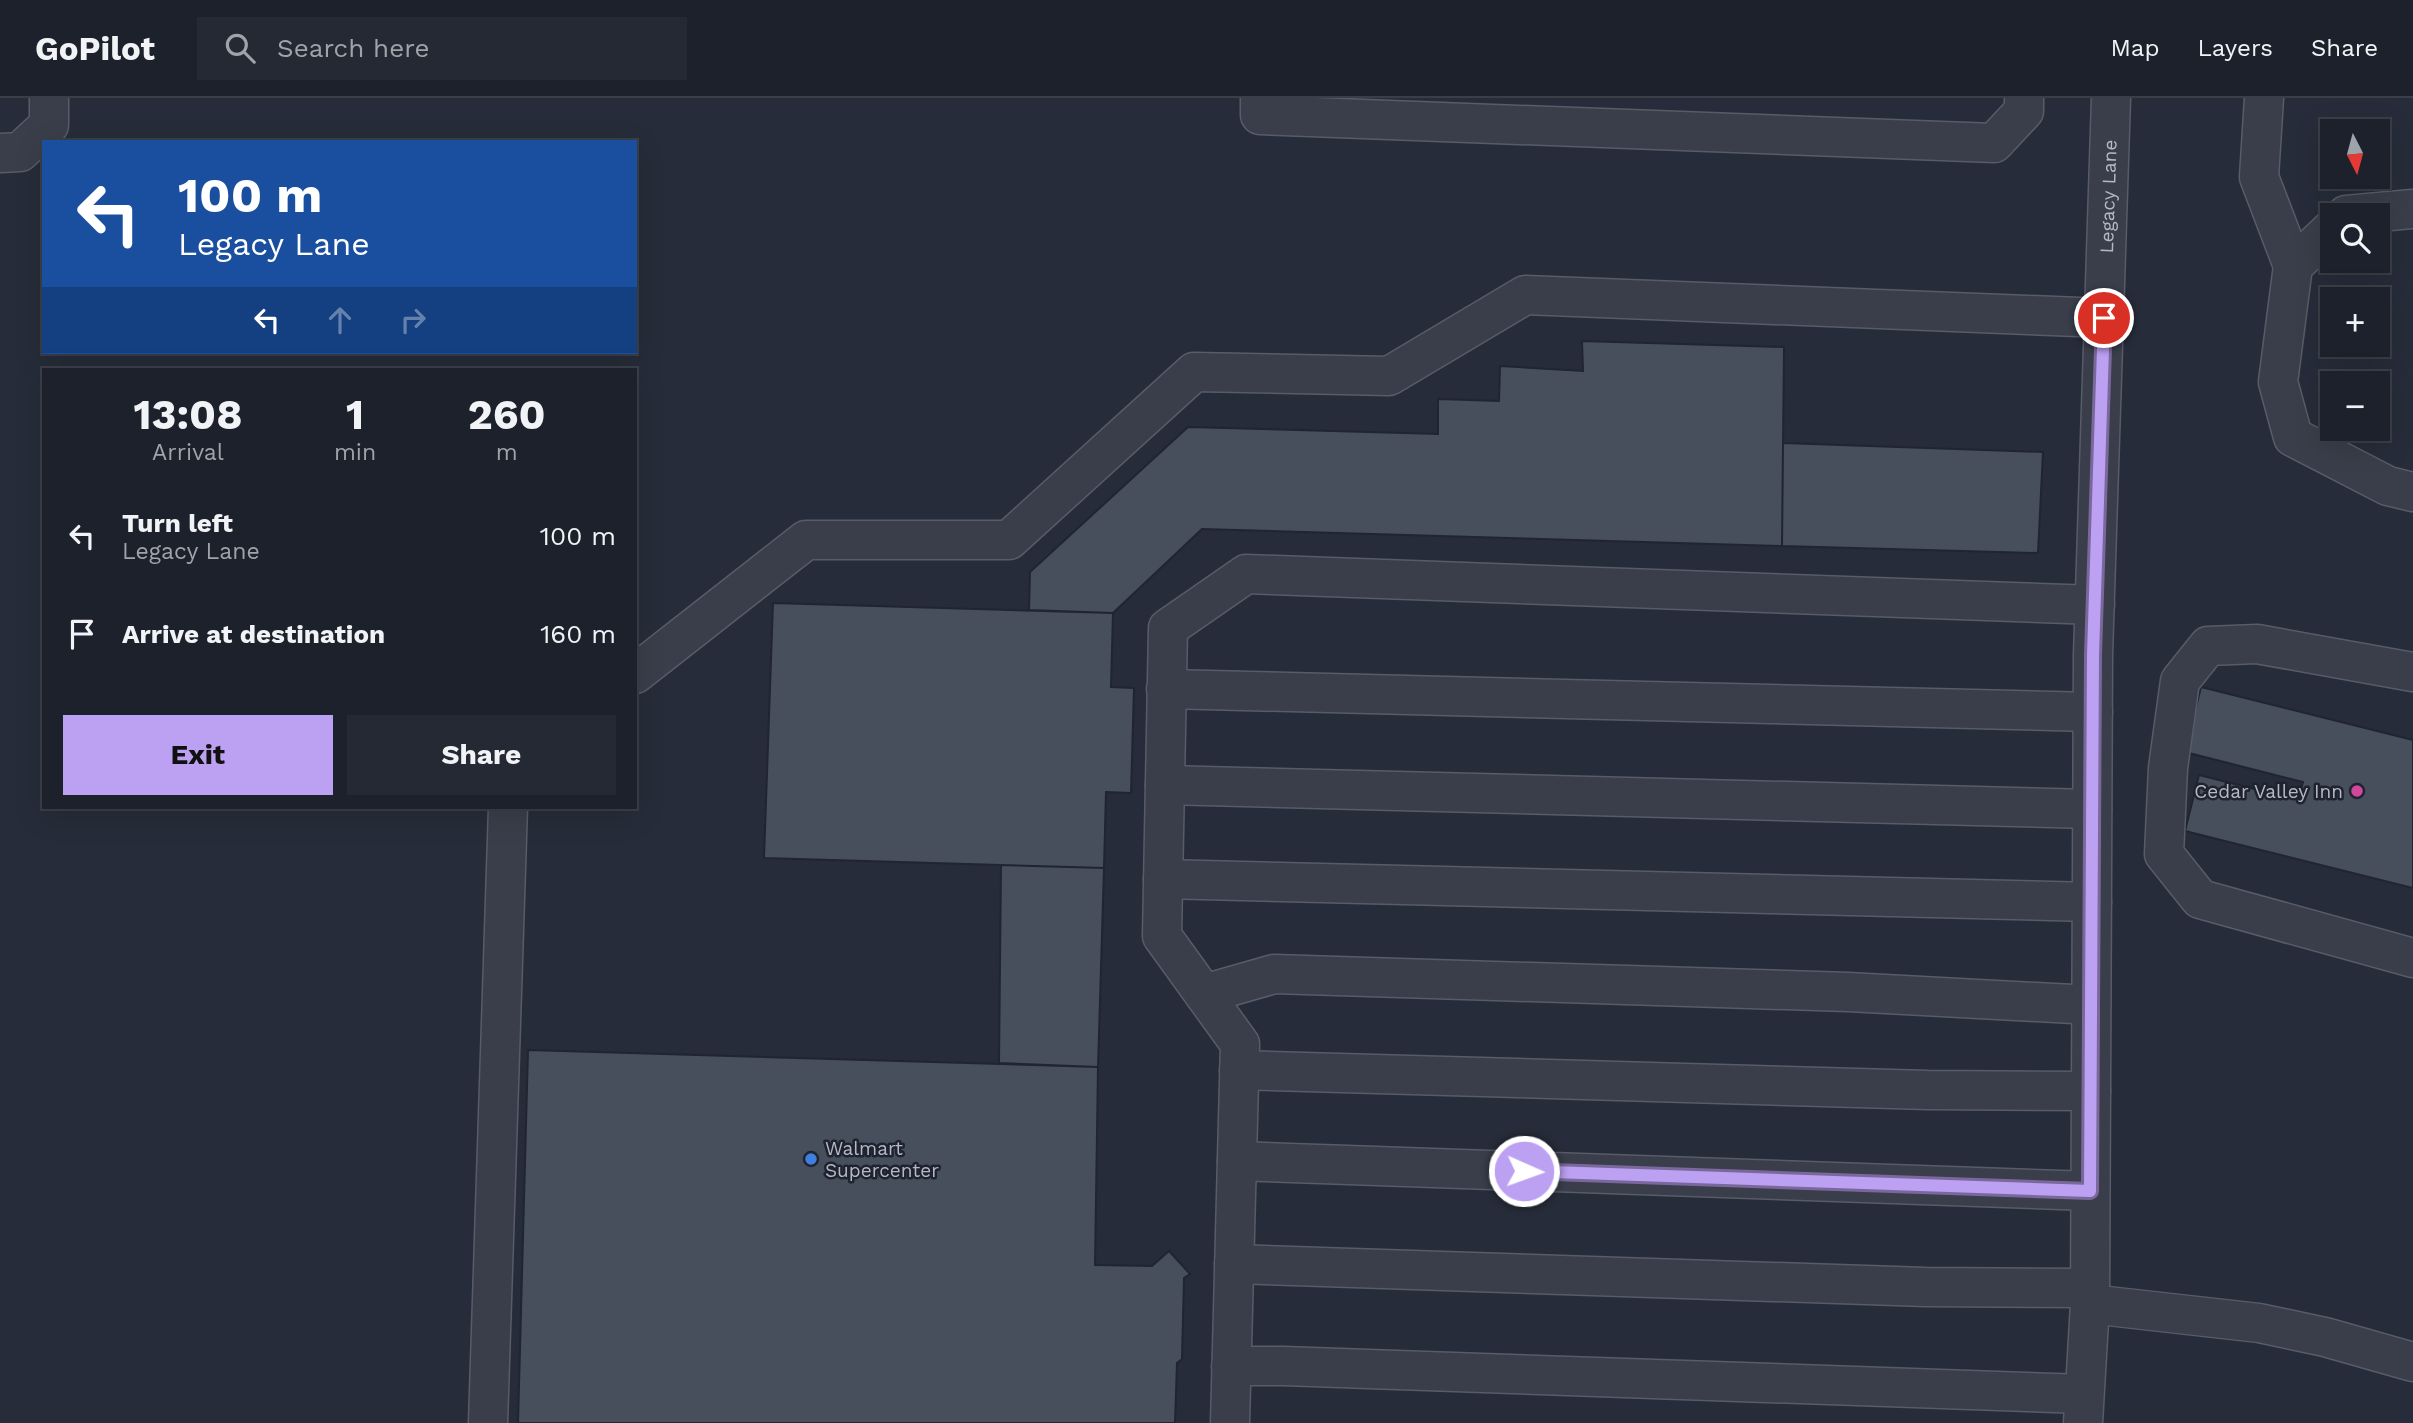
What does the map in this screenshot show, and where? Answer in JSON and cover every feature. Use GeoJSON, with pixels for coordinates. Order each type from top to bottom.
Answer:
{"type":"FeatureCollection","features":[{"type":"Feature","properties":{"kind":"street"},"geometry":{"type":"LineString","coordinates":[[0,153],[20,152],[49,125],[49,98]]}},
{"type":"Feature","properties":{"kind":"street"},"geometry":{"type":"LineString","coordinates":[[1260,98],[1260,115],[1993,143],[2024,111],[2024,98]]}},
{"type":"Feature","properties":{"kind":"street","name":"Legacy Lane"},"geometry":{"type":"LineString","coordinates":[[2083,1409],[2090,1296],[2095,605],[2111,98]]}},
{"type":"Feature","properties":{"kind":"street"},"geometry":{"type":"LineString","coordinates":[[2264,98],[2259,177],[2293,266],[2278,382],[2293,437],[2388,486],[2413,492]]}},
{"type":"Feature","properties":{"kind":"street"},"geometry":{"type":"LineString","coordinates":[[2390,211],[2413,209]]}},
{"type":"Feature","properties":{"kind":"street"},"geometry":{"type":"LineString","coordinates":[[2293,266],[2320,240]]}},
{"type":"Feature","properties":{"kind":"street"},"geometry":{"type":"LineString","coordinates":[[637,672],[806,540],[1009,540],[1195,372],[1390,376],[1525,295],[2104,318]]}},
{"type":"Feature","properties":{"kind":"street"},"geometry":{"type":"LineString","coordinates":[[1230,1423],[1240,1044],[1162,936],[1168,628],[1246,574],[2095,605]]}},
{"type":"Feature","properties":{"kind":"street"},"geometry":{"type":"LineString","coordinates":[[2413,672],[2257,643],[2208,646],[2180,681],[2168,768],[2164,855],[2200,899],[2413,958]]}},
{"type":"Feature","properties":{"kind":"street"},"geometry":{"type":"LineString","coordinates":[[1166,689],[2093,712]]}},
{"type":"Feature","properties":{"kind":"street"},"geometry":{"type":"LineString","coordinates":[[1165,785],[2092,809]]}},
{"type":"Feature","properties":{"kind":"street"},"geometry":{"type":"LineString","coordinates":[[488,1423],[508,809]]}},
{"type":"Feature","properties":{"kind":"street"},"geometry":{"type":"LineString","coordinates":[[1163,879],[2092,902]]}},
{"type":"Feature","properties":{"kind":"street"},"geometry":{"type":"LineString","coordinates":[[1205,994],[1274,974],[1834,992],[2091,1005]]}},
{"type":"Feature","properties":{"kind":"street"},"geometry":{"type":"LineString","coordinates":[[1239,1070],[1928,1090],[2091,1091]]}},
{"type":"Feature","properties":{"kind":"street"},"geometry":{"type":"LineString","coordinates":[[1237,1161],[2090,1191]]}},
{"type":"Feature","properties":{"kind":"street"},"geometry":{"type":"LineString","coordinates":[[1234,1264],[1925,1287],[2090,1296],[2325,1336],[2413,1362]]}},
{"type":"Feature","properties":{"kind":"street"},"geometry":{"type":"LineString","coordinates":[[1231,1366],[1297,1366],[2083,1409]]}},
{"type":"Feature","properties":{"kind":"building"},"geometry":{"type":"Polygon","coordinates":[[[1582,341],[1784,347],[1782,546],[1202,529],[1113,613],[1029,610],[1030,572],[1188,427],[1438,434],[1438,399],[1499,401],[1500,366],[1583,371],[1582,341]]]}},
{"type":"Feature","properties":{"kind":"building"},"geometry":{"type":"Polygon","coordinates":[[[1783,443],[2043,452],[2038,553],[1782,546],[1783,443]]]}},
{"type":"Feature","properties":{"kind":"building"},"geometry":{"type":"Polygon","coordinates":[[[773,603],[1113,613],[1111,687],[1134,688],[1131,793],[1106,792],[1104,868],[764,858],[773,603]]]}},
{"type":"Feature","properties":{"kind":"building","name":"Cedar Valley Inn"},"geometry":{"type":"Polygon","coordinates":[[[2201,687],[2413,740],[2413,888],[2185,831],[2199,775],[2298,800],[2303,782],[2185,752],[2201,687]]]}},
{"type":"Feature","properties":{"kind":"building"},"geometry":{"type":"Polygon","coordinates":[[[1001,865],[1104,868],[1098,1067],[999,1063],[1001,865]]]}},
{"type":"Feature","properties":{"kind":"building","name":"Walmart Supercenter"},"geometry":{"type":"Polygon","coordinates":[[[528,1050],[1098,1067],[1095,1265],[1152,1266],[1169,1251],[1190,1274],[1184,1278],[1182,1359],[1177,1363],[1175,1423],[518,1423],[528,1050]]]}},
{"type":"Feature","properties":{"kind":"place","name":"Cedar Valley Inn"},"geometry":{"type":"Point","coordinates":[2357,791]}},
{"type":"Feature","properties":{"kind":"place","name":"Walmart Supercenter"},"geometry":{"type":"Point","coordinates":[811,1159]}},
{"type":"Feature","properties":{"kind":"route"},"geometry":{"type":"LineString","coordinates":[[1524,1171],[2090,1191],[2093,655],[2104,318]]}}]}
